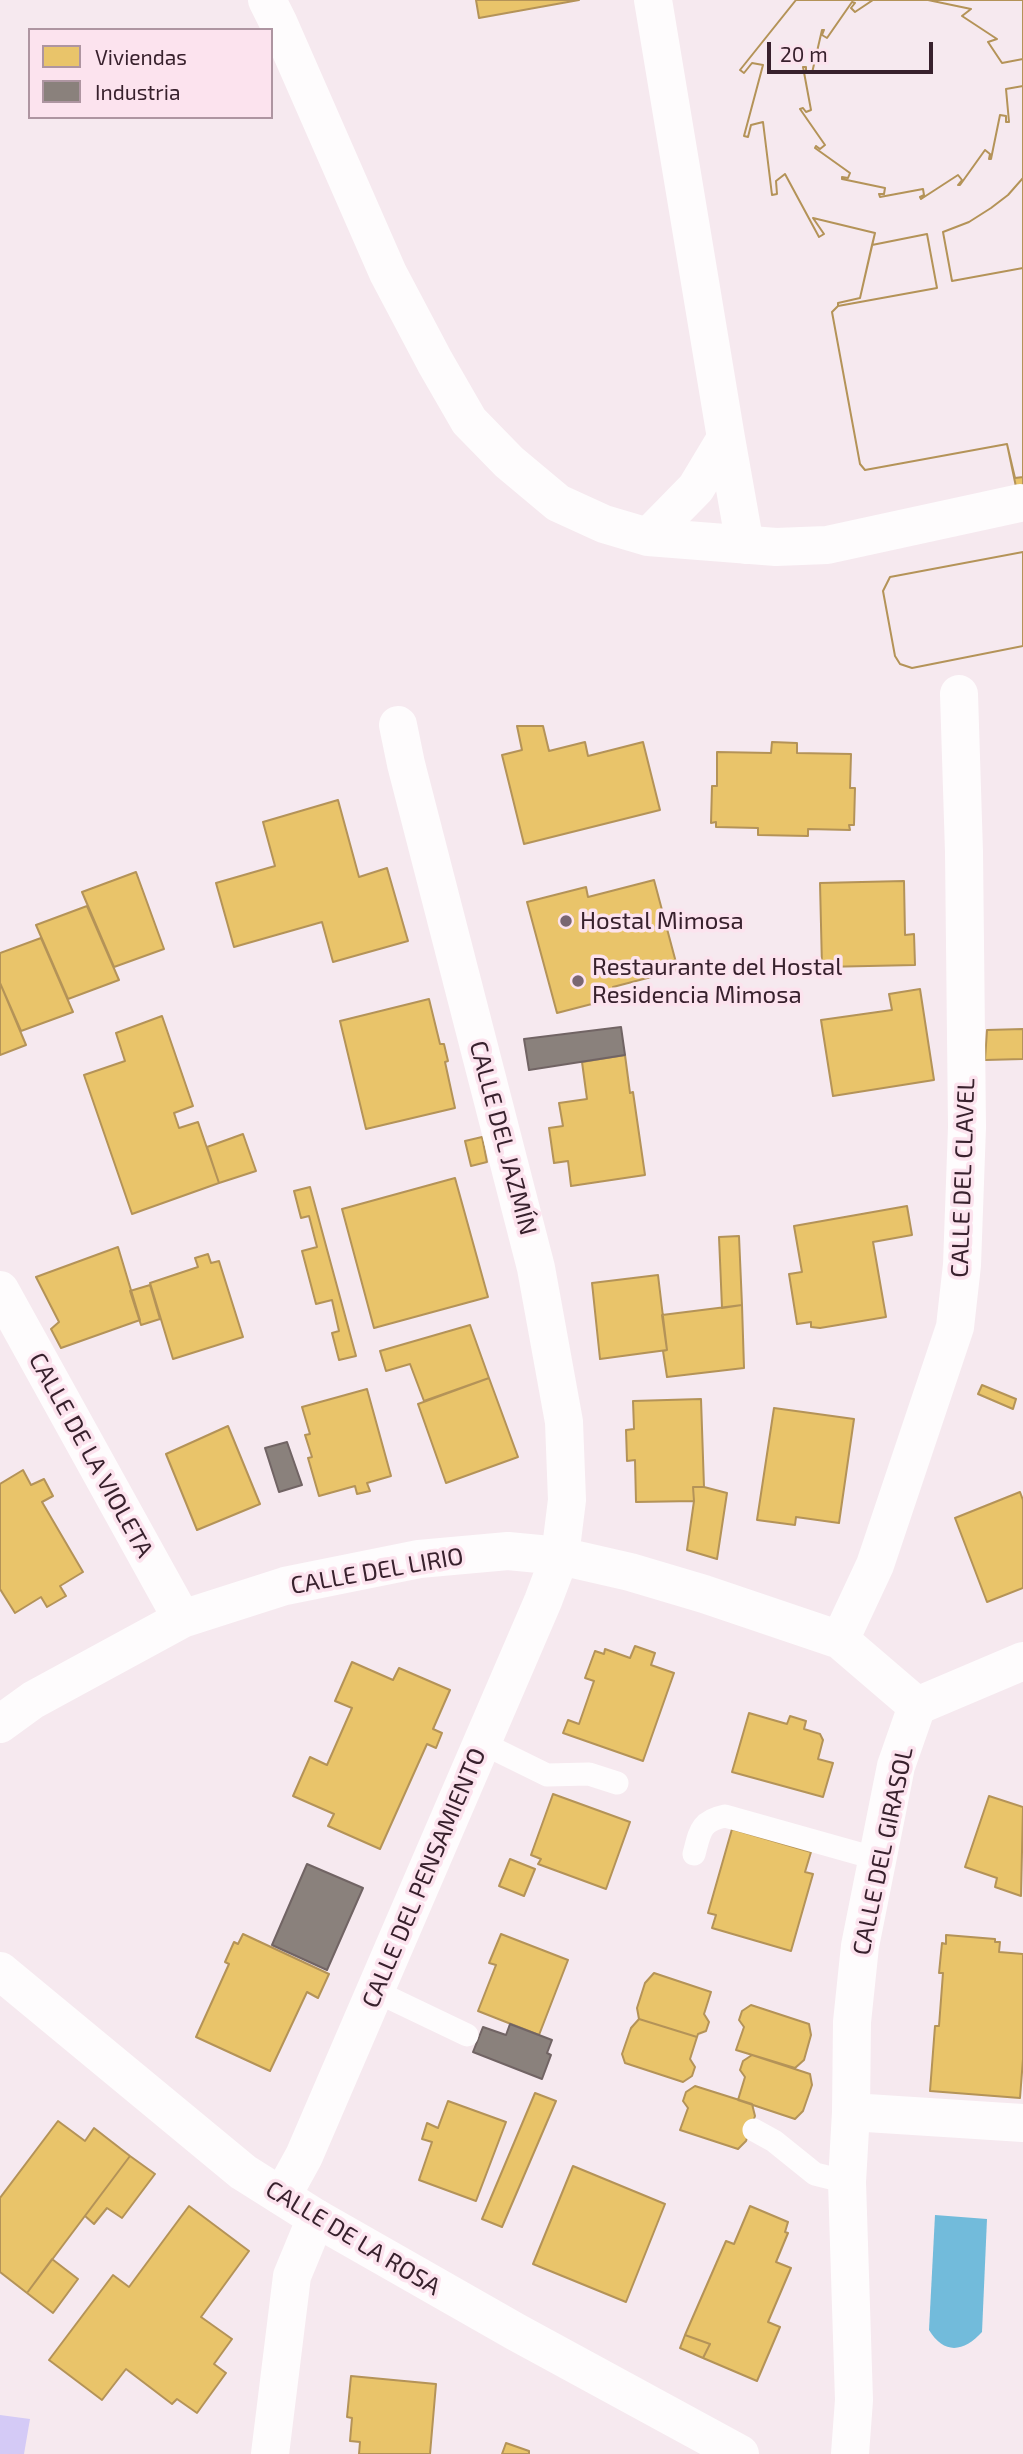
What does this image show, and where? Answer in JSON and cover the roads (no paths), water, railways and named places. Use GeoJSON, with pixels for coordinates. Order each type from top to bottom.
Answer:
{"type":"FeatureCollection","features":[{"type":"Feature","properties":{"kind":"street"},"geometry":{"type":"LineString","coordinates":[[267,0],[388,273],[469,421],[509,462],[558,503],[604,524],[648,537],[776,547],[827,545],[1020,503]]}},
{"type":"Feature","properties":{"kind":"street"},"geometry":{"type":"LineString","coordinates":[[653,0],[745,545]]}},
{"type":"Feature","properties":{"kind":"street"},"geometry":{"type":"LineString","coordinates":[[648,537],[696,488],[726,438]]}},
{"type":"Feature","properties":{"kind":"street","name":"CALLE DEL CLAVEL"},"geometry":{"type":"LineString","coordinates":[[840,1640],[875,1565],[955,1327],[962,1265],[967,1127],[959,694]]}},
{"type":"Feature","properties":{"kind":"street","name":"CALLE DEL JAZMÍN"},"geometry":{"type":"LineString","coordinates":[[398,725],[409,777],[536,1268],[564,1422],[567,1500],[560,1556]]}},
{"type":"Feature","properties":{"kind":"street","name":"CALLE DE LA VIOLETA"},"geometry":{"type":"LineString","coordinates":[[0,1290],[182,1619]]}},
{"type":"Feature","properties":{"kind":"street","name":"CALLE DEL LIRIO"},"geometry":{"type":"LineString","coordinates":[[0,1724],[33,1700],[182,1619],[285,1586],[419,1559],[508,1551],[560,1556],[630,1572],[840,1640],[917,1706]]}},
{"type":"Feature","properties":{"kind":"street","name":"CALLE DEL PENSAMIENTO"},"geometry":{"type":"LineString","coordinates":[[282,2196],[304,2156],[560,1556]]}},
{"type":"Feature","properties":{"kind":"street"},"geometry":{"type":"LineString","coordinates":[[917,1706],[1023,1661]]}},
{"type":"Feature","properties":{"kind":"street","name":"CALLE DEL GIRASOL"},"geometry":{"type":"LineString","coordinates":[[850,2454],[854,2400],[846,2182],[851,2112],[852,2022],[860,1947],[877,1859],[897,1766],[917,1706]]}},
{"type":"Feature","properties":{"kind":"street","name":"CALLE DE LA ROSA"},"geometry":{"type":"LineString","coordinates":[[0,1971],[243,2172],[316,2218],[516,2332],[740,2454]]}},
{"type":"Feature","properties":{"kind":"street"},"geometry":{"type":"LineString","coordinates":[[851,2112],[1023,2123]]}},
{"type":"Feature","properties":{"kind":"street"},"geometry":{"type":"LineString","coordinates":[[270,2454],[292,2276],[316,2218]]}},
{"type":"Feature","properties":{"kind":"lane"},"geometry":{"type":"LineString","coordinates":[[482,1743],[547,1775],[589,1774],[617,1783]]}},
{"type":"Feature","properties":{"kind":"lane"},"geometry":{"type":"LineString","coordinates":[[694,1854],[700,1829],[711,1819],[725,1816],[877,1859]]}},
{"type":"Feature","properties":{"kind":"lane"},"geometry":{"type":"LineString","coordinates":[[375,1992],[467,2035]]}},
{"type":"Feature","properties":{"kind":"lane"},"geometry":{"type":"LineString","coordinates":[[754,2130],[774,2141],[815,2174],[846,2182]]}},
{"type":"Feature","properties":{"kind":"water"},"geometry":{"type":"Polygon","coordinates":[[[935,2215],[987,2219],[982,2332],[961,2347],[941,2344],[929,2330],[935,2215]]]}},
{"type":"Feature","properties":{"kind":"place","name":"Hostal Mimosa"},"geometry":{"type":"Point","coordinates":[566,921]}},
{"type":"Feature","properties":{"kind":"place","name":"Restaurante del Hostal Residencia Mimosa"},"geometry":{"type":"Point","coordinates":[578,981]}}]}
